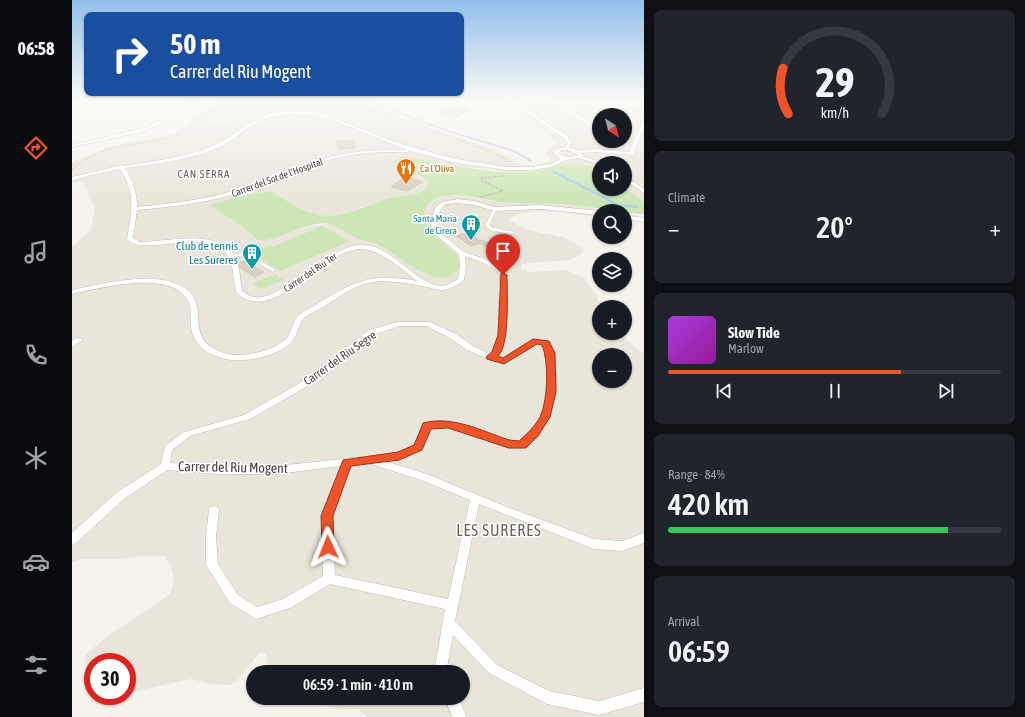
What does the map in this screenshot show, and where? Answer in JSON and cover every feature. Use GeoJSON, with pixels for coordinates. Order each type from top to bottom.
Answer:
{"type":"FeatureCollection","features":[{"type":"Feature","properties":{"kind":"street"},"geometry":{"type":"LineString","coordinates":[[72,146],[129,133]]}},
{"type":"Feature","properties":{"kind":"street"},"geometry":{"type":"LineString","coordinates":[[72,180],[92,173],[121,166],[163,161],[201,152],[221,144],[237,133]]}},
{"type":"Feature","properties":{"kind":"street"},"geometry":{"type":"LineString","coordinates":[[370,133],[419,152],[475,164],[519,169],[547,166],[558,163],[566,158],[596,149],[621,154],[631,154],[640,133]]}},
{"type":"Feature","properties":{"kind":"street"},"geometry":{"type":"LineString","coordinates":[[559,133],[569,142],[567,149]]}},
{"type":"Feature","properties":{"kind":"street"},"geometry":{"type":"LineString","coordinates":[[566,158],[557,155],[555,152],[560,149],[567,149],[592,160]]}},
{"type":"Feature","properties":{"kind":"street","name":"Carrer del Sot de l'Hospital"},"geometry":{"type":"LineString","coordinates":[[135,208],[188,203],[228,195],[249,189],[322,160],[341,155],[377,151],[419,152]]}},
{"type":"Feature","properties":{"kind":"street"},"geometry":{"type":"LineString","coordinates":[[121,166],[134,188],[135,208],[130,240],[146,244],[202,240],[218,245],[232,256]]}},
{"type":"Feature","properties":{"kind":"street"},"geometry":{"type":"LineString","coordinates":[[632,183],[644,191]]}},
{"type":"Feature","properties":{"kind":"street"},"geometry":{"type":"LineString","coordinates":[[491,357],[496,353],[502,335],[503,275],[497,267],[483,260],[462,254],[438,234],[433,222],[438,208],[444,203],[462,202],[495,209],[540,207],[592,212]]}},
{"type":"Feature","properties":{"kind":"street"},"geometry":{"type":"LineString","coordinates":[[632,218],[644,220]]}},
{"type":"Feature","properties":{"kind":"street","name":"Carrer del Riu Ter"},"geometry":{"type":"LineString","coordinates":[[232,256],[238,292],[242,296],[252,300],[264,299],[282,291],[336,253],[352,248],[368,248],[379,252],[428,285]]}},
{"type":"Feature","properties":{"kind":"street"},"geometry":{"type":"LineString","coordinates":[[72,292],[136,281],[163,283],[176,288],[188,294],[194,303],[195,328],[197,336],[202,344],[206,348],[222,355],[241,358],[265,352],[288,341],[300,318],[355,285],[373,280],[391,279],[442,288],[451,286],[461,280],[463,267],[462,254]]}},
{"type":"Feature","properties":{"kind":"street","name":"Carrer del Riu Segre"},"geometry":{"type":"LineString","coordinates":[[165,466],[168,448],[187,434],[247,417],[308,382],[372,332],[400,324],[428,324],[453,336],[470,348],[491,357]]}},
{"type":"Feature","properties":{"kind":"street"},"geometry":{"type":"LineString","coordinates":[[72,345],[79,340]]}},
{"type":"Feature","properties":{"kind":"street"},"geometry":{"type":"LineString","coordinates":[[369,460],[399,456],[418,448],[427,426],[449,424],[509,444],[522,445],[534,434],[545,417],[551,392],[550,353],[546,343],[536,341],[504,361],[491,357]]}},
{"type":"Feature","properties":{"kind":"street","name":"Carrer del Riu Mogent"},"geometry":{"type":"LineString","coordinates":[[165,466],[219,470],[277,470],[369,460],[424,477],[475,499],[594,544],[622,546],[644,538]]}},
{"type":"Feature","properties":{"kind":"street"},"geometry":{"type":"LineString","coordinates":[[329,579],[327,516],[347,462]]}},
{"type":"Feature","properties":{"kind":"street"},"geometry":{"type":"LineString","coordinates":[[72,540],[120,496],[165,466]]}},
{"type":"Feature","properties":{"kind":"street"},"geometry":{"type":"LineString","coordinates":[[441,665],[452,605],[475,499]]}},
{"type":"Feature","properties":{"kind":"street"},"geometry":{"type":"LineString","coordinates":[[214,510],[211,536],[212,565],[234,599],[256,613],[286,604],[329,579],[452,605]]}},
{"type":"Feature","properties":{"kind":"street"},"geometry":{"type":"LineString","coordinates":[[449,623],[493,669],[547,697],[599,708],[644,695]]}},
{"type":"Feature","properties":{"kind":"street"},"geometry":{"type":"LineString","coordinates":[[455,705],[459,717]]}},
{"type":"Feature","properties":{"kind":"lane"},"geometry":{"type":"LineString","coordinates":[[495,209],[487,226],[492,229],[513,233]]}},
{"type":"Feature","properties":{"kind":"lane"},"geometry":{"type":"LineString","coordinates":[[232,256],[246,254],[273,270]]}},
{"type":"Feature","properties":{"kind":"path"},"geometry":{"type":"LineString","coordinates":[[72,170],[81,162],[100,152],[121,145],[170,138],[181,133]]}},
{"type":"Feature","properties":{"kind":"path"},"geometry":{"type":"LineString","coordinates":[[441,133],[494,153],[511,162],[519,169],[520,172],[511,175],[481,178],[483,181],[504,190],[503,192],[462,202]]}},
{"type":"Feature","properties":{"kind":"shaded area"},"geometry":{"type":"Polygon","coordinates":[[[174,133],[448,133],[503,153],[521,165],[535,165],[552,160],[545,152],[558,143],[545,133],[592,133],[592,148],[632,148],[632,133],[644,133],[644,202],[632,193],[632,156],[592,156],[592,167],[583,164],[520,172],[465,167],[410,157],[398,158],[395,160],[396,163],[425,180],[428,185],[427,188],[417,194],[392,197],[343,214],[332,216],[314,214],[285,201],[269,191],[217,203],[213,208],[224,216],[235,221],[258,240],[272,238],[310,226],[331,224],[360,239],[382,247],[419,271],[431,276],[445,277],[454,274],[460,267],[457,255],[437,238],[424,219],[423,215],[426,207],[436,199],[445,196],[458,196],[503,202],[573,205],[592,208],[592,217],[561,211],[538,211],[523,213],[512,217],[509,220],[527,230],[563,237],[583,248],[583,252],[580,255],[570,260],[528,263],[521,265],[521,269],[528,272],[566,270],[583,277],[598,300],[592,300],[592,340],[627,340],[644,354],[644,717],[368,717],[357,709],[338,710],[324,705],[470,705],[470,665],[269,665],[266,654],[259,653],[250,665],[246,665],[246,670],[238,680],[230,685],[212,684],[191,679],[136,691],[136,653],[87,653],[108,636],[165,598],[171,592],[174,579],[171,566],[165,556],[139,556],[122,559],[84,559],[72,562],[72,247],[91,230],[95,206],[89,199],[87,189],[82,181],[72,183],[72,162],[108,147],[174,133]]]}},
{"type":"Feature","properties":{"kind":"green space"},"geometry":{"type":"Polygon","coordinates":[[[404,156],[464,167],[510,172],[534,171],[572,164],[590,166],[592,167],[592,196],[632,196],[632,193],[644,202],[644,214],[632,213],[632,204],[592,204],[592,208],[574,205],[504,202],[458,195],[439,197],[426,207],[424,219],[437,238],[457,255],[461,265],[454,274],[444,278],[422,272],[379,246],[359,239],[332,225],[324,223],[315,224],[275,238],[258,240],[235,221],[221,214],[210,205],[243,196],[270,191],[305,210],[333,216],[389,198],[418,193],[427,188],[428,183],[423,178],[394,162],[398,158],[404,156]]]}},
{"type":"Feature","properties":{"kind":"green space"},"geometry":{"type":"Polygon","coordinates":[[[322,226],[350,241],[280,271],[252,253],[270,245],[272,247],[322,226]]]}},
{"type":"Feature","properties":{"kind":"green space"},"geometry":{"type":"Polygon","coordinates":[[[276,274],[284,280],[260,289],[253,283],[276,274]]]}},
{"type":"Feature","properties":{"kind":"building"},"geometry":{"type":"Polygon","coordinates":[[[337,141],[353,141],[355,148],[339,149],[337,141]]]}},
{"type":"Feature","properties":{"kind":"building","name":"Ca l'Oliva"},"geometry":{"type":"Polygon","coordinates":[[[406,176],[422,182],[407,191],[391,187],[406,176]]]}},
{"type":"Feature","properties":{"kind":"building","name":"Santa Maria de Cirera"},"geometry":{"type":"Polygon","coordinates":[[[468,233],[494,247],[489,248],[480,243],[471,246],[456,236],[468,233]]]}},
{"type":"Feature","properties":{"kind":"building","name":"Club de tennis Les Sureres"},"geometry":{"type":"Polygon","coordinates":[[[245,261],[264,272],[255,277],[239,267],[237,263],[245,261]]]}},
{"type":"Feature","properties":{"kind":"waterway"},"geometry":{"type":"LineString","coordinates":[[456,133],[514,151],[531,161]]}},
{"type":"Feature","properties":{"kind":"waterway"},"geometry":{"type":"LineString","coordinates":[[554,172],[618,205],[638,207]]}},
{"type":"Feature","properties":{"kind":"place","name":"Ca l'Oliva"},"geometry":{"type":"Point","coordinates":[406,185]}},
{"type":"Feature","properties":{"kind":"place","name":"Santa Maria de Cirera"},"geometry":{"type":"Point","coordinates":[471,241]}},
{"type":"Feature","properties":{"kind":"place","name":"Club de tennis Les Sureres"},"geometry":{"type":"Point","coordinates":[252,270]}},
{"type":"Feature","properties":{"kind":"district","name":"CAN SERRA"},"geometry":{"type":"Point","coordinates":[204,174]}},
{"type":"Feature","properties":{"kind":"district","name":"LES SURERES"},"geometry":{"type":"Point","coordinates":[499,530]}},
{"type":"Feature","properties":{"kind":"route"},"geometry":{"type":"LineString","coordinates":[[328,547],[327,516],[347,462],[399,456],[418,448],[427,426],[449,424],[509,444],[522,445],[534,434],[545,417],[551,392],[550,353],[546,343],[536,341],[504,361],[491,357],[496,353],[502,335],[503,275]]}}]}
